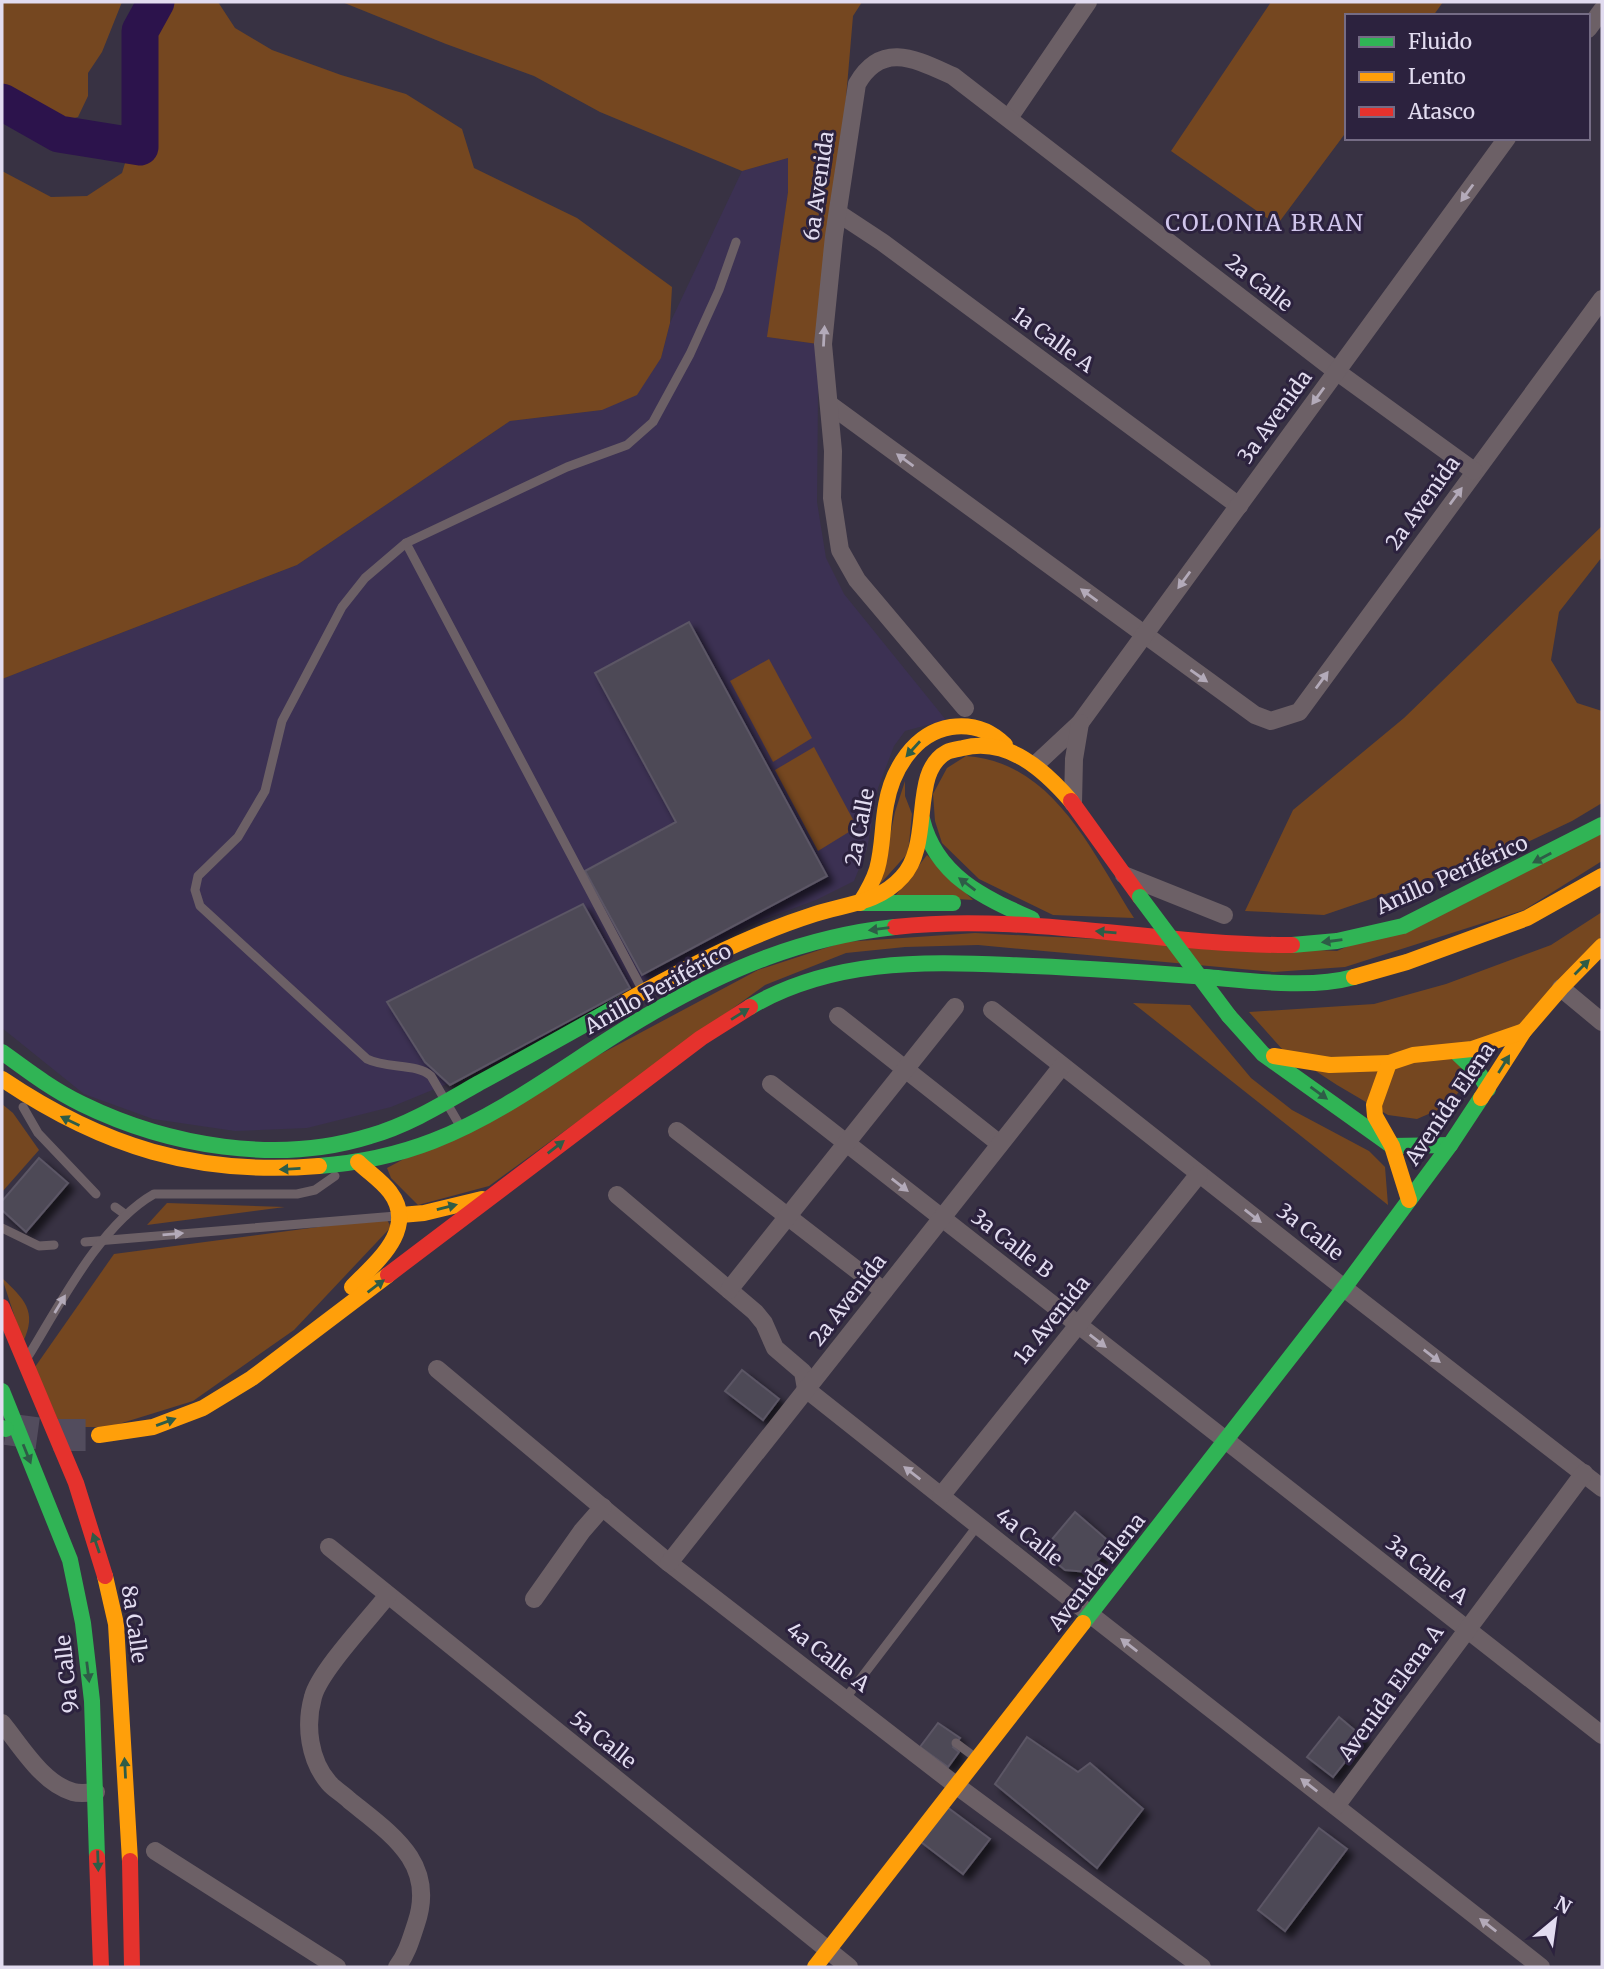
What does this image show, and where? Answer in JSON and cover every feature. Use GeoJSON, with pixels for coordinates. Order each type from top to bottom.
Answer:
{"type":"FeatureCollection","features":[{"type":"Feature","properties":{"kind":"main road","name":"2a Calle"},"geometry":{"type":"LineString","coordinates":[[860,903],[878,866],[890,788],[902,762],[916,744],[936,730],[959,726],[973,727],[997,735],[1012,752],[1048,775],[1073,803],[1229,1016],[1263,1054],[1392,1146]]}},
{"type":"Feature","properties":{"kind":"main road","name":"2a Calle"},"geometry":{"type":"LineString","coordinates":[[860,903],[905,875],[916,856],[924,787],[942,756],[960,748],[976,746],[1012,752]]}},
{"type":"Feature","properties":{"kind":"main road"},"geometry":{"type":"LineString","coordinates":[[922,819],[923,831],[931,848],[958,877],[1003,906],[1049,927]]}},
{"type":"Feature","properties":{"kind":"main road","name":"Anillo Periférico"},"geometry":{"type":"LineString","coordinates":[[6,1082],[57,1114],[90,1130],[145,1152],[187,1162],[257,1170],[312,1168],[355,1162],[396,1154],[462,1128],[715,978],[760,958],[839,935],[894,927],[970,922],[1271,946],[1334,941],[1397,928],[1519,870],[1602,825]]}},
{"type":"Feature","properties":{"kind":"main road"},"geometry":{"type":"LineString","coordinates":[[99,1435],[153,1427],[204,1408],[252,1378],[701,1038],[754,1005],[821,976],[878,965],[937,962],[1077,967],[1282,983],[1346,979],[1408,962],[1527,918],[1602,876]]}},
{"type":"Feature","properties":{"kind":"main road","name":"Anillo Periférico"},"geometry":{"type":"LineString","coordinates":[[2,1052],[37,1080],[86,1106],[149,1131],[220,1146],[284,1149],[335,1144],[384,1131],[447,1101],[722,950],[816,913],[860,903]]}},
{"type":"Feature","properties":{"kind":"main road"},"geometry":{"type":"LineString","coordinates":[[860,903],[960,904],[1049,927]]}},
{"type":"Feature","properties":{"kind":"main road","name":"Avenida Elena"},"geometry":{"type":"LineString","coordinates":[[815,1967],[1344,1288],[1450,1145],[1524,1031],[1602,946]]}},
{"type":"Feature","properties":{"kind":"main road","name":"Avenida Elena"},"geometry":{"type":"LineString","coordinates":[[1409,1200],[1392,1146],[1375,1116],[1374,1105],[1389,1063],[1401,1056],[1456,1052],[1524,1031]]}},
{"type":"Feature","properties":{"kind":"main road"},"geometry":{"type":"LineString","coordinates":[[1456,1052],[1480,1075],[1488,1089]]}},
{"type":"Feature","properties":{"kind":"main road"},"geometry":{"type":"LineString","coordinates":[[1263,1054],[1298,1062],[1330,1065],[1389,1063]]}},
{"type":"Feature","properties":{"kind":"main road"},"geometry":{"type":"LineString","coordinates":[[1392,1146],[1450,1145]]}},
{"type":"Feature","properties":{"kind":"main road"},"geometry":{"type":"LineString","coordinates":[[308,1337],[398,1234],[401,1215],[398,1203],[391,1192],[355,1162]]}},
{"type":"Feature","properties":{"kind":"main road"},"geometry":{"type":"LineString","coordinates":[[401,1215],[424,1213],[493,1196]]}},
{"type":"Feature","properties":{"kind":"main road","name":"8a Calle"},"geometry":{"type":"LineString","coordinates":[[2,1307],[76,1483],[102,1560],[116,1624],[129,1836],[132,1967]]}},
{"type":"Feature","properties":{"kind":"main road","name":"9a Calle"},"geometry":{"type":"LineString","coordinates":[[2,1391],[69,1560],[83,1623],[92,1702],[101,1967]]}},
{"type":"Feature","properties":{"kind":"street"},"geometry":{"type":"LineString","coordinates":[[1009,118],[1088,2]]}},
{"type":"Feature","properties":{"kind":"street"},"geometry":{"type":"LineString","coordinates":[[1590,26],[1602,10]]}},
{"type":"Feature","properties":{"kind":"street","name":"6a Avenida"},"geometry":{"type":"LineString","coordinates":[[830,404],[823,344],[838,213],[857,85],[866,69],[884,59],[905,57],[953,76]]}},
{"type":"Feature","properties":{"kind":"street","name":"2a Calle"},"geometry":{"type":"LineString","coordinates":[[953,76],[1336,371],[1474,471]]}},
{"type":"Feature","properties":{"kind":"street","name":"3a Avenida"},"geometry":{"type":"LineString","coordinates":[[1035,765],[1080,723],[1506,140]]}},
{"type":"Feature","properties":{"kind":"street","name":"1a Calle A"},"geometry":{"type":"LineString","coordinates":[[838,213],[882,242],[1239,506]]}},
{"type":"Feature","properties":{"kind":"street","name":"2a Avenida"},"geometry":{"type":"LineString","coordinates":[[1143,636],[1255,715],[1271,721],[1299,712],[1602,299]]}},
{"type":"Feature","properties":{"kind":"street"},"geometry":{"type":"LineString","coordinates":[[830,404],[1143,636]]}},
{"type":"Feature","properties":{"kind":"street"},"geometry":{"type":"LineString","coordinates":[[830,404],[832,498],[839,550],[857,580],[965,708]]}},
{"type":"Feature","properties":{"kind":"street","name":"3a Avenida"},"geometry":{"type":"LineString","coordinates":[[1073,803],[1074,759],[1080,723]]}},
{"type":"Feature","properties":{"kind":"street"},"geometry":{"type":"LineString","coordinates":[[1124,875],[1224,915]]}},
{"type":"Feature","properties":{"kind":"street"},"geometry":{"type":"LineString","coordinates":[[1561,988],[1602,1022]]}},
{"type":"Feature","properties":{"kind":"street"},"geometry":{"type":"LineString","coordinates":[[729,1290],[955,1007]]}},
{"type":"Feature","properties":{"kind":"street","name":"3a Calle"},"geometry":{"type":"LineString","coordinates":[[992,1010],[1602,1488]]}},
{"type":"Feature","properties":{"kind":"street"},"geometry":{"type":"LineString","coordinates":[[838,1016],[1000,1144]]}},
{"type":"Feature","properties":{"kind":"street","name":"2a Avenida"},"geometry":{"type":"LineString","coordinates":[[669,1563],[1062,1066]]}},
{"type":"Feature","properties":{"kind":"street","name":"3a Calle B"},"geometry":{"type":"LineString","coordinates":[[771,1084],[1224,1441]]}},
{"type":"Feature","properties":{"kind":"street"},"geometry":{"type":"LineString","coordinates":[[677,1131],[884,1291]]}},
{"type":"Feature","properties":{"kind":"street","name":"1a Avenida"},"geometry":{"type":"LineString","coordinates":[[941,1496],[1199,1174]]}},
{"type":"Feature","properties":{"kind":"street","name":"4a Calle"},"geometry":{"type":"LineString","coordinates":[[617,1195],[755,1312],[764,1323],[775,1349],[803,1372],[806,1389],[1541,1967]]}},
{"type":"Feature","properties":{"kind":"street","name":"4a Calle A"},"geometry":{"type":"LineString","coordinates":[[436,1369],[669,1563],[845,1699],[923,1754],[957,1786],[1202,1967]]}},
{"type":"Feature","properties":{"kind":"street","name":"3a Calle A"},"geometry":{"type":"LineString","coordinates":[[1224,1441],[1602,1735]]}},
{"type":"Feature","properties":{"kind":"street","name":"Avenida Elena A"},"geometry":{"type":"LineString","coordinates":[[1336,1806],[1584,1474]]}},
{"type":"Feature","properties":{"kind":"street"},"geometry":{"type":"LineString","coordinates":[[534,1599],[582,1531],[603,1507]]}},
{"type":"Feature","properties":{"kind":"street","name":"5a Calle"},"geometry":{"type":"LineString","coordinates":[[329,1547],[849,1967]]}},
{"type":"Feature","properties":{"kind":"street"},"geometry":{"type":"LineString","coordinates":[[388,1595],[327,1671],[313,1694],[307,1727],[314,1754],[328,1782],[395,1837],[414,1860],[423,1891],[419,1916],[405,1956],[397,1967]]}},
{"type":"Feature","properties":{"kind":"street"},"geometry":{"type":"LineString","coordinates":[[2,1723],[44,1774],[60,1787],[76,1794],[96,1793]]}},
{"type":"Feature","properties":{"kind":"street"},"geometry":{"type":"LineString","coordinates":[[155,1851],[337,1967]]}},
{"type":"Feature","properties":{"kind":"lane"},"geometry":{"type":"LineString","coordinates":[[462,1128],[447,1101],[425,1071],[390,1067],[367,1059],[200,906],[195,890],[198,876],[238,837],[265,791],[282,722],[342,607],[365,578],[406,543],[567,467],[627,445],[653,422],[690,355],[719,290],[736,242]]}},
{"type":"Feature","properties":{"kind":"lane"},"geometry":{"type":"LineString","coordinates":[[406,543],[644,993]]}},
{"type":"Feature","properties":{"kind":"lane"},"geometry":{"type":"LineString","coordinates":[[6,1082],[38,1133],[96,1194]]}},
{"type":"Feature","properties":{"kind":"lane"},"geometry":{"type":"LineString","coordinates":[[25,1363],[79,1272],[138,1203],[154,1194],[297,1195],[315,1190],[355,1162]]}},
{"type":"Feature","properties":{"kind":"lane"},"geometry":{"type":"LineString","coordinates":[[115,1207],[126,1215]]}},
{"type":"Feature","properties":{"kind":"lane"},"geometry":{"type":"LineString","coordinates":[[85,1242],[401,1215]]}},
{"type":"Feature","properties":{"kind":"lane"},"geometry":{"type":"LineString","coordinates":[[2,1228],[39,1246],[54,1245]]}},
{"type":"Feature","properties":{"kind":"lane"},"geometry":{"type":"LineString","coordinates":[[845,1699],[978,1525]]}},
{"type":"Feature","properties":{"kind":"lane"},"geometry":{"type":"LineString","coordinates":[[956,1743],[977,1759]]}},
{"type":"Feature","properties":{"kind":"shaded area"},"geometry":{"type":"Polygon","coordinates":[[[2,2],[122,2],[102,52],[88,73],[88,96],[78,117],[31,125],[2,117],[2,2]]]}},
{"type":"Feature","properties":{"kind":"shaded area"},"geometry":{"type":"Polygon","coordinates":[[[168,2],[218,2],[235,28],[272,50],[341,75],[406,94],[462,129],[474,168],[577,218],[672,287],[670,323],[661,358],[637,395],[602,410],[510,421],[297,565],[2,679],[2,171],[51,197],[87,196],[122,173],[139,117],[140,61],[168,2]]]}},
{"type":"Feature","properties":{"kind":"shaded area"},"geometry":{"type":"Polygon","coordinates":[[[342,2],[862,2],[853,16],[825,345],[767,337],[788,192],[788,158],[742,171],[600,112],[534,76],[342,2]]]}},
{"type":"Feature","properties":{"kind":"shaded area"},"geometry":{"type":"Polygon","coordinates":[[[1271,2],[1443,2],[1434,14],[1345,14],[1345,134],[1277,225],[1171,151],[1271,2]]]}},
{"type":"Feature","properties":{"kind":"shaded area"},"geometry":{"type":"Polygon","coordinates":[[[788,158],[788,192],[768,337],[825,345],[818,395],[817,502],[826,558],[844,594],[946,720],[905,731],[894,746],[878,788],[867,849],[854,881],[816,900],[751,924],[481,1070],[391,1107],[307,1128],[235,1131],[153,1119],[84,1094],[2,1028],[2,679],[297,565],[510,421],[602,410],[661,358],[670,323],[742,171],[788,158]]]}},
{"type":"Feature","properties":{"kind":"shaded area"},"geometry":{"type":"Polygon","coordinates":[[[1602,526],[1602,557],[1559,612],[1551,660],[1577,703],[1602,711],[1602,803],[1572,821],[1500,855],[1324,915],[1245,911],[1293,810],[1404,718],[1602,526]]]}},
{"type":"Feature","properties":{"kind":"shaded area"},"geometry":{"type":"Polygon","coordinates":[[[769,659],[812,738],[773,762],[730,681],[769,659]]]}},
{"type":"Feature","properties":{"kind":"shaded area"},"geometry":{"type":"Polygon","coordinates":[[[814,747],[857,827],[818,851],[775,770],[814,747]]]}},
{"type":"Feature","properties":{"kind":"shaded area"},"geometry":{"type":"Polygon","coordinates":[[[966,756],[997,762],[1023,775],[1047,793],[1086,840],[1134,918],[1053,915],[979,879],[942,843],[935,821],[933,794],[947,768],[966,756]]]}},
{"type":"Feature","properties":{"kind":"shaded area"},"geometry":{"type":"Polygon","coordinates":[[[905,781],[905,796],[912,814],[908,853],[880,884],[895,812],[905,781]]]}},
{"type":"Feature","properties":{"kind":"shaded area"},"geometry":{"type":"Polygon","coordinates":[[[1602,834],[1602,861],[1524,910],[1345,967],[1274,972],[978,945],[905,947],[846,953],[765,985],[489,1186],[418,1205],[391,1178],[387,1168],[758,970],[844,942],[975,933],[1337,951],[1602,834]]]}},
{"type":"Feature","properties":{"kind":"shaded area"},"geometry":{"type":"Polygon","coordinates":[[[927,855],[973,900],[896,895],[927,855]]]}},
{"type":"Feature","properties":{"kind":"shaded area"},"geometry":{"type":"Polygon","coordinates":[[[1602,912],[1602,936],[1447,1106],[1417,1119],[1388,1115],[1337,1085],[1282,1049],[1249,1012],[1374,1004],[1446,984],[1551,945],[1602,912]]]}},
{"type":"Feature","properties":{"kind":"shaded area"},"geometry":{"type":"Polygon","coordinates":[[[1133,1003],[1190,1005],[1251,1078],[1292,1110],[1369,1151],[1385,1167],[1388,1205],[1133,1003]]]}},
{"type":"Feature","properties":{"kind":"shaded area"},"geometry":{"type":"Polygon","coordinates":[[[2,1104],[13,1113],[39,1150],[2,1192],[2,1104]]]}},
{"type":"Feature","properties":{"kind":"shaded area"},"geometry":{"type":"Polygon","coordinates":[[[167,1203],[285,1207],[147,1225],[167,1203]]]}},
{"type":"Feature","properties":{"kind":"shaded area"},"geometry":{"type":"Polygon","coordinates":[[[386,1218],[391,1227],[294,1330],[193,1401],[109,1427],[61,1427],[35,1367],[114,1254],[386,1218]]]}},
{"type":"Feature","properties":{"kind":"shaded area"},"geometry":{"type":"Polygon","coordinates":[[[2,1278],[22,1299],[29,1314],[23,1342],[2,1278]]]}},
{"type":"Feature","properties":{"kind":"building"},"geometry":{"type":"Polygon","coordinates":[[[689,622],[827,876],[642,975],[585,871],[676,822],[595,673],[689,622]]]}},
{"type":"Feature","properties":{"kind":"building"},"geometry":{"type":"Polygon","coordinates":[[[583,904],[630,988],[450,1085],[425,1062],[387,1002],[583,904]]]}},
{"type":"Feature","properties":{"kind":"building"},"geometry":{"type":"Polygon","coordinates":[[[39,1158],[68,1183],[26,1232],[2,1210],[2,1201],[39,1158]]]}},
{"type":"Feature","properties":{"kind":"building"},"geometry":{"type":"Polygon","coordinates":[[[742,1370],[779,1399],[763,1420],[725,1391],[742,1370]]]}},
{"type":"Feature","properties":{"kind":"building"},"geometry":{"type":"Polygon","coordinates":[[[1075,1512],[1112,1544],[1088,1572],[1065,1570],[1042,1551],[1075,1512]]]}},
{"type":"Feature","properties":{"kind":"building"},"geometry":{"type":"Polygon","coordinates":[[[1339,1717],[1364,1738],[1333,1777],[1307,1757],[1339,1717]]]}},
{"type":"Feature","properties":{"kind":"building"},"geometry":{"type":"Polygon","coordinates":[[[938,1723],[960,1738],[953,1747],[959,1752],[948,1767],[920,1747],[938,1723]]]}},
{"type":"Feature","properties":{"kind":"building"},"geometry":{"type":"Polygon","coordinates":[[[1027,1737],[1078,1772],[1090,1763],[1143,1809],[1097,1868],[995,1784],[1027,1737]]]}},
{"type":"Feature","properties":{"kind":"building"},"geometry":{"type":"Polygon","coordinates":[[[947,1807],[990,1839],[963,1874],[921,1842],[947,1807]]]}},
{"type":"Feature","properties":{"kind":"building"},"geometry":{"type":"Polygon","coordinates":[[[1319,1828],[1347,1849],[1285,1931],[1258,1910],[1319,1828]]]}},
{"type":"Feature","properties":{"kind":"waterway"},"geometry":{"type":"LineString","coordinates":[[2,102],[59,134],[140,147],[140,31],[156,2]]}},
{"type":"Feature","properties":{"kind":"tunnel"},"geometry":{"type":"LineString","coordinates":[[6,1429],[50,1435],[99,1435]]}},
{"type":"Feature","properties":{"kind":"traffic: fast"},"geometry":{"type":"LineString","coordinates":[[922,819],[938,856],[950,870],[979,893],[1032,919]]}},
{"type":"Feature","properties":{"kind":"traffic: fast"},"geometry":{"type":"LineString","coordinates":[[1292,945],[1337,941],[1403,926],[1602,825]]}},
{"type":"Feature","properties":{"kind":"traffic: fast"},"geometry":{"type":"LineString","coordinates":[[1140,897],[1229,1016]]}},
{"type":"Feature","properties":{"kind":"traffic: fast"},"geometry":{"type":"LineString","coordinates":[[860,903],[953,903]]}},
{"type":"Feature","properties":{"kind":"traffic: fast"},"geometry":{"type":"LineString","coordinates":[[319,1166],[391,1154],[461,1129],[516,1099],[648,1015],[737,970],[829,938],[895,927]]}},
{"type":"Feature","properties":{"kind":"traffic: fast"},"geometry":{"type":"LineString","coordinates":[[750,1007],[812,980],[844,972],[909,964],[1058,967],[1281,983],[1319,983],[1354,977]]}},
{"type":"Feature","properties":{"kind":"traffic: fast"},"geometry":{"type":"LineString","coordinates":[[2,1052],[71,1099],[150,1131],[223,1147],[298,1149],[334,1145],[399,1126],[623,1003]]}},
{"type":"Feature","properties":{"kind":"traffic: fast"},"geometry":{"type":"LineString","coordinates":[[1229,1016],[1263,1054],[1392,1146],[1450,1145]]}},
{"type":"Feature","properties":{"kind":"traffic: fast"},"geometry":{"type":"LineString","coordinates":[[1456,1052],[1480,1075],[1488,1089]]}},
{"type":"Feature","properties":{"kind":"traffic: fast"},"geometry":{"type":"LineString","coordinates":[[1083,1623],[1344,1288],[1450,1145],[1481,1098]]}},
{"type":"Feature","properties":{"kind":"traffic: fast"},"geometry":{"type":"LineString","coordinates":[[2,1391],[70,1560],[83,1623],[92,1701],[97,1857]]}},
{"type":"Feature","properties":{"kind":"traffic: fast"},"geometry":{"type":"LineString","coordinates":[[2,1428],[6,1429]]}},
{"type":"Feature","properties":{"kind":"traffic: slow"},"geometry":{"type":"LineString","coordinates":[[860,903],[877,869],[886,805],[893,779],[916,745],[938,731],[959,726],[987,732],[1005,745]]}},
{"type":"Feature","properties":{"kind":"traffic: slow"},"geometry":{"type":"LineString","coordinates":[[623,1003],[751,938],[807,917],[862,902],[893,886],[912,863],[928,775],[935,762],[947,752],[979,746],[1010,752],[1037,768],[1071,801]]}},
{"type":"Feature","properties":{"kind":"traffic: slow"},"geometry":{"type":"LineString","coordinates":[[1354,977],[1407,962],[1527,918],[1602,876]]}},
{"type":"Feature","properties":{"kind":"traffic: slow"},"geometry":{"type":"LineString","coordinates":[[1481,1098],[1524,1031],[1602,946]]}},
{"type":"Feature","properties":{"kind":"traffic: slow"},"geometry":{"type":"LineString","coordinates":[[1409,1200],[1392,1146],[1375,1116],[1374,1105],[1389,1063],[1413,1055],[1472,1049],[1524,1031]]}},
{"type":"Feature","properties":{"kind":"traffic: slow"},"geometry":{"type":"LineString","coordinates":[[1274,1056],[1330,1065],[1389,1063]]}},
{"type":"Feature","properties":{"kind":"traffic: slow"},"geometry":{"type":"LineString","coordinates":[[2,1079],[77,1123],[153,1152],[232,1166],[319,1166]]}},
{"type":"Feature","properties":{"kind":"traffic: slow"},"geometry":{"type":"LineString","coordinates":[[352,1287],[382,1256],[397,1232],[399,1219],[397,1206],[390,1192],[358,1162]]}},
{"type":"Feature","properties":{"kind":"traffic: slow"},"geometry":{"type":"LineString","coordinates":[[401,1215],[424,1213],[482,1199]]}},
{"type":"Feature","properties":{"kind":"traffic: slow"},"geometry":{"type":"LineString","coordinates":[[99,1435],[153,1427],[203,1408],[252,1378],[388,1275]]}},
{"type":"Feature","properties":{"kind":"traffic: slow"},"geometry":{"type":"LineString","coordinates":[[105,1576],[116,1624],[130,1861]]}},
{"type":"Feature","properties":{"kind":"traffic: slow"},"geometry":{"type":"LineString","coordinates":[[815,1967],[1083,1623]]}},
{"type":"Feature","properties":{"kind":"traffic: jam"},"geometry":{"type":"LineString","coordinates":[[1071,801],[1140,897]]}},
{"type":"Feature","properties":{"kind":"traffic: jam"},"geometry":{"type":"LineString","coordinates":[[895,927],[945,924],[1044,926],[1242,944],[1292,945]]}},
{"type":"Feature","properties":{"kind":"traffic: jam"},"geometry":{"type":"LineString","coordinates":[[388,1275],[701,1038],[750,1007]]}},
{"type":"Feature","properties":{"kind":"traffic: jam"},"geometry":{"type":"LineString","coordinates":[[2,1307],[76,1483],[105,1576]]}},
{"type":"Feature","properties":{"kind":"traffic: jam"},"geometry":{"type":"LineString","coordinates":[[97,1857],[101,1967]]}},
{"type":"Feature","properties":{"kind":"traffic: jam"},"geometry":{"type":"LineString","coordinates":[[130,1861],[132,1967]]}},
{"type":"Feature","properties":{"kind":"district","name":"COLONIA BRAN"},"geometry":{"type":"Point","coordinates":[1265,223]}}]}
